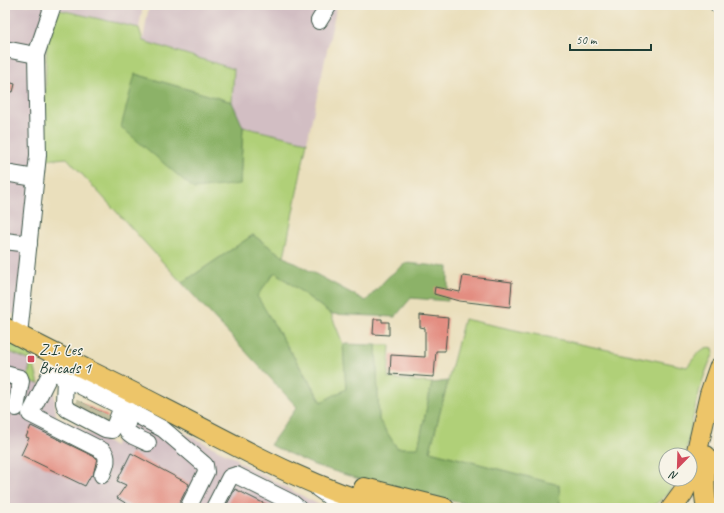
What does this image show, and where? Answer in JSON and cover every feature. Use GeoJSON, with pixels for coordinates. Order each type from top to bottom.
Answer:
{"type":"FeatureCollection","features":[{"type":"Feature","properties":{"kind":"main road"},"geometry":{"type":"LineString","coordinates":[[10,331],[60,373],[100,411],[162,407],[268,456],[379,493],[444,508]]}},
{"type":"Feature","properties":{"kind":"main road"},"geometry":{"type":"LineString","coordinates":[[671,508],[683,493],[691,477],[710,394],[719,368]]}},
{"type":"Feature","properties":{"kind":"main road"},"geometry":{"type":"LineString","coordinates":[[707,508],[704,496],[706,456],[716,403],[719,372]]}},
{"type":"Feature","properties":{"kind":"main road"},"geometry":{"type":"LineString","coordinates":[[162,407],[264,461],[305,480],[339,494],[384,508]]}},
{"type":"Feature","properties":{"kind":"main road"},"geometry":{"type":"LineString","coordinates":[[671,508],[688,508]]}},
{"type":"Feature","properties":{"kind":"street"},"geometry":{"type":"LineString","coordinates":[[43,36],[45,5]]}},
{"type":"Feature","properties":{"kind":"street"},"geometry":{"type":"LineString","coordinates":[[10,331],[28,244],[38,155],[36,55],[53,5]]}},
{"type":"Feature","properties":{"kind":"street"},"geometry":{"type":"LineString","coordinates":[[319,21],[329,5]]}},
{"type":"Feature","properties":{"kind":"street"},"geometry":{"type":"LineString","coordinates":[[5,49],[36,55]]}},
{"type":"Feature","properties":{"kind":"street"},"geometry":{"type":"LineString","coordinates":[[8,170],[35,178]]}},
{"type":"Feature","properties":{"kind":"street"},"geometry":{"type":"LineString","coordinates":[[5,241],[28,244]]}},
{"type":"Feature","properties":{"kind":"street"},"geometry":{"type":"LineString","coordinates":[[60,373],[65,406],[67,409],[100,411],[163,429],[204,465],[206,472],[188,508]]}},
{"type":"Feature","properties":{"kind":"street"},"geometry":{"type":"LineString","coordinates":[[60,373],[30,414],[104,451],[107,454],[107,458],[102,475]]}},
{"type":"Feature","properties":{"kind":"street"},"geometry":{"type":"LineString","coordinates":[[5,374],[20,378],[21,381],[16,408]]}},
{"type":"Feature","properties":{"kind":"street"},"geometry":{"type":"LineString","coordinates":[[100,411],[126,424],[128,433],[148,443]]}},
{"type":"Feature","properties":{"kind":"street"},"geometry":{"type":"LineString","coordinates":[[214,508],[230,477],[236,475],[292,503],[298,508]]}},
{"type":"Feature","properties":{"kind":"street"},"geometry":{"type":"LineString","coordinates":[[305,480],[328,496],[340,508]]}},
{"type":"Feature","properties":{"kind":"shaded area"},"geometry":{"type":"Polygon","coordinates":[[[5,5],[143,5],[139,28],[56,9],[47,28],[17,313],[8,315],[5,314],[5,5]]]}},
{"type":"Feature","properties":{"kind":"shaded area"},"geometry":{"type":"Polygon","coordinates":[[[149,5],[337,5],[307,142],[243,127],[232,102],[234,69],[143,41],[149,5]]]}},
{"type":"Feature","properties":{"kind":"shaded area"},"geometry":{"type":"Polygon","coordinates":[[[5,350],[31,361],[27,380],[54,389],[56,416],[74,425],[79,425],[82,429],[115,446],[123,414],[166,424],[237,459],[237,461],[325,508],[5,508],[5,350]]]}},
{"type":"Feature","properties":{"kind":"green space"},"geometry":{"type":"Polygon","coordinates":[[[56,9],[139,28],[143,41],[234,69],[232,102],[135,74],[240,184],[243,127],[307,142],[284,257],[253,235],[182,283],[67,158],[43,160],[47,29],[56,9]]]}},
{"type":"Feature","properties":{"kind":"green space"},"geometry":{"type":"Polygon","coordinates":[[[135,74],[232,102],[243,127],[240,184],[194,189],[121,127],[135,74]]]}},
{"type":"Feature","properties":{"kind":"green space"},"geometry":{"type":"Polygon","coordinates":[[[253,235],[284,257],[366,301],[388,277],[406,263],[448,267],[448,301],[411,298],[395,317],[331,314],[275,272],[257,296],[321,402],[346,389],[343,344],[376,345],[379,420],[397,448],[418,448],[432,383],[448,381],[430,451],[559,485],[560,508],[491,508],[398,491],[314,465],[270,445],[297,407],[182,283],[253,235]]]}},
{"type":"Feature","properties":{"kind":"green space"},"geometry":{"type":"Polygon","coordinates":[[[275,272],[331,314],[343,344],[346,389],[322,402],[256,296],[275,272]]]}},
{"type":"Feature","properties":{"kind":"green space"},"geometry":{"type":"Polygon","coordinates":[[[464,319],[687,367],[702,350],[709,347],[713,348],[714,353],[700,389],[687,447],[658,447],[658,487],[672,487],[669,493],[651,508],[560,508],[559,485],[430,451],[464,319]]]}},
{"type":"Feature","properties":{"kind":"green space"},"geometry":{"type":"Polygon","coordinates":[[[5,340],[28,351],[33,362],[39,384],[27,380],[31,361],[5,350],[5,340]]]}},
{"type":"Feature","properties":{"kind":"green space"},"geometry":{"type":"Polygon","coordinates":[[[376,345],[390,345],[388,378],[432,383],[418,449],[397,448],[379,420],[376,345]]]}},
{"type":"Feature","properties":{"kind":"building"},"geometry":{"type":"Polygon","coordinates":[[[5,81],[15,84],[13,92],[5,90],[5,81]]]}},
{"type":"Feature","properties":{"kind":"building"},"geometry":{"type":"Polygon","coordinates":[[[463,276],[512,282],[510,307],[459,301],[434,294],[435,287],[460,292],[463,276]]]}},
{"type":"Feature","properties":{"kind":"building"},"geometry":{"type":"Polygon","coordinates":[[[420,315],[448,318],[445,351],[436,351],[434,377],[390,374],[391,355],[425,357],[425,328],[420,327],[420,315]]]}},
{"type":"Feature","properties":{"kind":"building"},"geometry":{"type":"Polygon","coordinates":[[[374,319],[382,319],[382,322],[389,322],[389,335],[373,334],[374,319]]]}},
{"type":"Feature","properties":{"kind":"building"},"geometry":{"type":"Polygon","coordinates":[[[5,384],[11,385],[7,407],[7,412],[10,416],[9,422],[5,421],[5,384]]]}},
{"type":"Feature","properties":{"kind":"building"},"geometry":{"type":"Polygon","coordinates":[[[81,402],[108,416],[107,419],[80,405],[81,402]]]}},
{"type":"Feature","properties":{"kind":"building"},"geometry":{"type":"Polygon","coordinates":[[[31,426],[97,458],[93,476],[91,475],[85,486],[21,455],[29,438],[26,437],[31,426]]]}},
{"type":"Feature","properties":{"kind":"building"},"geometry":{"type":"Polygon","coordinates":[[[131,453],[189,484],[177,508],[134,508],[117,498],[126,485],[117,481],[131,453]]]}},
{"type":"Feature","properties":{"kind":"building"},"geometry":{"type":"Polygon","coordinates":[[[235,489],[273,508],[225,508],[235,489]]]}},
{"type":"Feature","properties":{"kind":"tunnel"},"geometry":{"type":"LineString","coordinates":[[80,412],[84,403]]}},
{"type":"Feature","properties":{"kind":"tunnel"},"geometry":{"type":"LineString","coordinates":[[93,418],[97,410]]}},
{"type":"Feature","properties":{"kind":"tunnel"},"geometry":{"type":"LineString","coordinates":[[104,423],[108,415]]}},
{"type":"Feature","properties":{"kind":"place","name":"Z.I. Les Bricads 1"},"geometry":{"type":"Point","coordinates":[31,359]}}]}
